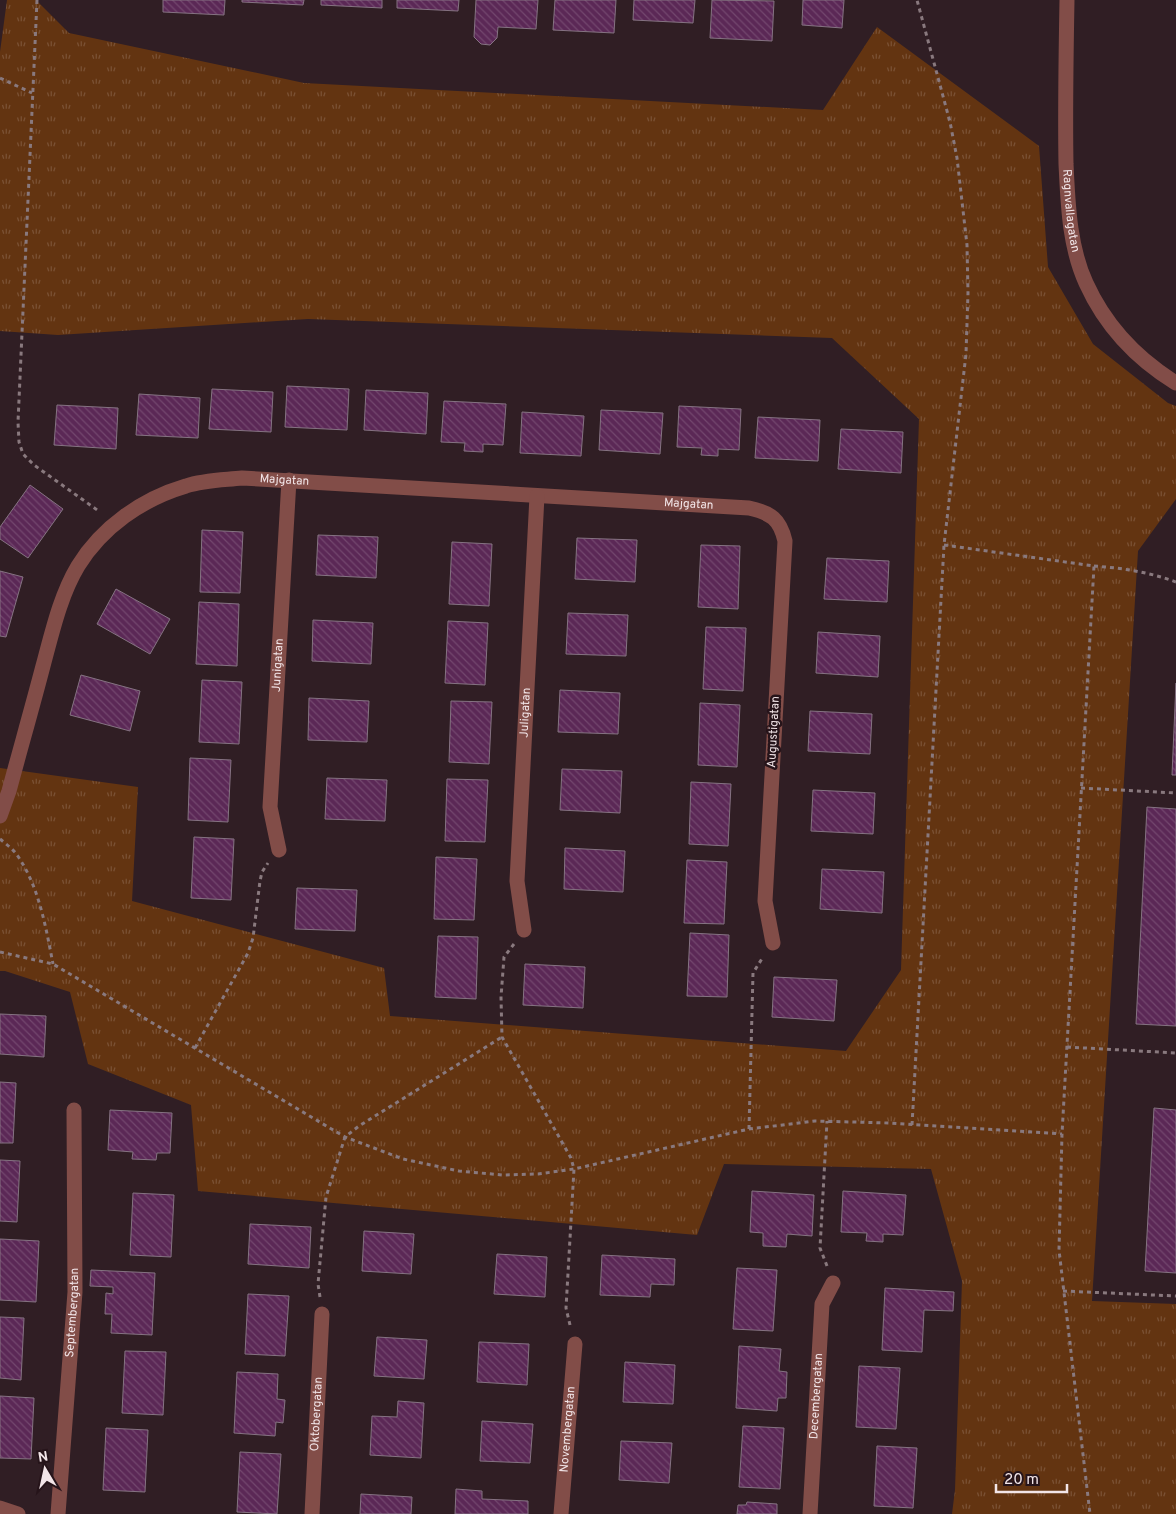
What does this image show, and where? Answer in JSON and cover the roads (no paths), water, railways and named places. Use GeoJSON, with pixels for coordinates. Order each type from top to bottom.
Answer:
{"type":"FeatureCollection","features":[{"type":"Feature","properties":{"kind":"street","name":"Ragnvallagatan"},"geometry":{"type":"LineString","coordinates":[[1067,0],[1065,128],[1067,197],[1070,228],[1078,262],[1085,282],[1094,299],[1120,336],[1153,368],[1176,383]]}},
{"type":"Feature","properties":{"kind":"street","name":"Majgatan"},"geometry":{"type":"LineString","coordinates":[[0,816],[9,791],[56,617],[77,567],[100,537],[115,523],[138,506],[186,486],[242,478],[750,508],[762,511],[778,522]]}},
{"type":"Feature","properties":{"kind":"street","name":"Junigatan"},"geometry":{"type":"LineString","coordinates":[[279,850],[270,807],[289,480]]}},
{"type":"Feature","properties":{"kind":"street","name":"Juligatan"},"geometry":{"type":"LineString","coordinates":[[524,930],[517,881],[537,496]]}},
{"type":"Feature","properties":{"kind":"street","name":"Augustigatan"},"geometry":{"type":"LineString","coordinates":[[773,943],[765,901],[785,541],[778,522]]}},
{"type":"Feature","properties":{"kind":"street","name":"Septembergatan"},"geometry":{"type":"LineString","coordinates":[[58,1514],[75,1292],[74,1110]]}},
{"type":"Feature","properties":{"kind":"street","name":"Decembergatan"},"geometry":{"type":"LineString","coordinates":[[810,1514],[822,1304],[833,1283]]}},
{"type":"Feature","properties":{"kind":"street","name":"Oktobergatan"},"geometry":{"type":"LineString","coordinates":[[312,1514],[322,1314]]}},
{"type":"Feature","properties":{"kind":"street","name":"Novembergatan"},"geometry":{"type":"LineString","coordinates":[[561,1514],[575,1344]]}},
{"type":"Feature","properties":{"kind":"street"},"geometry":{"type":"LineString","coordinates":[[0,1508],[18,1514]]}}]}
